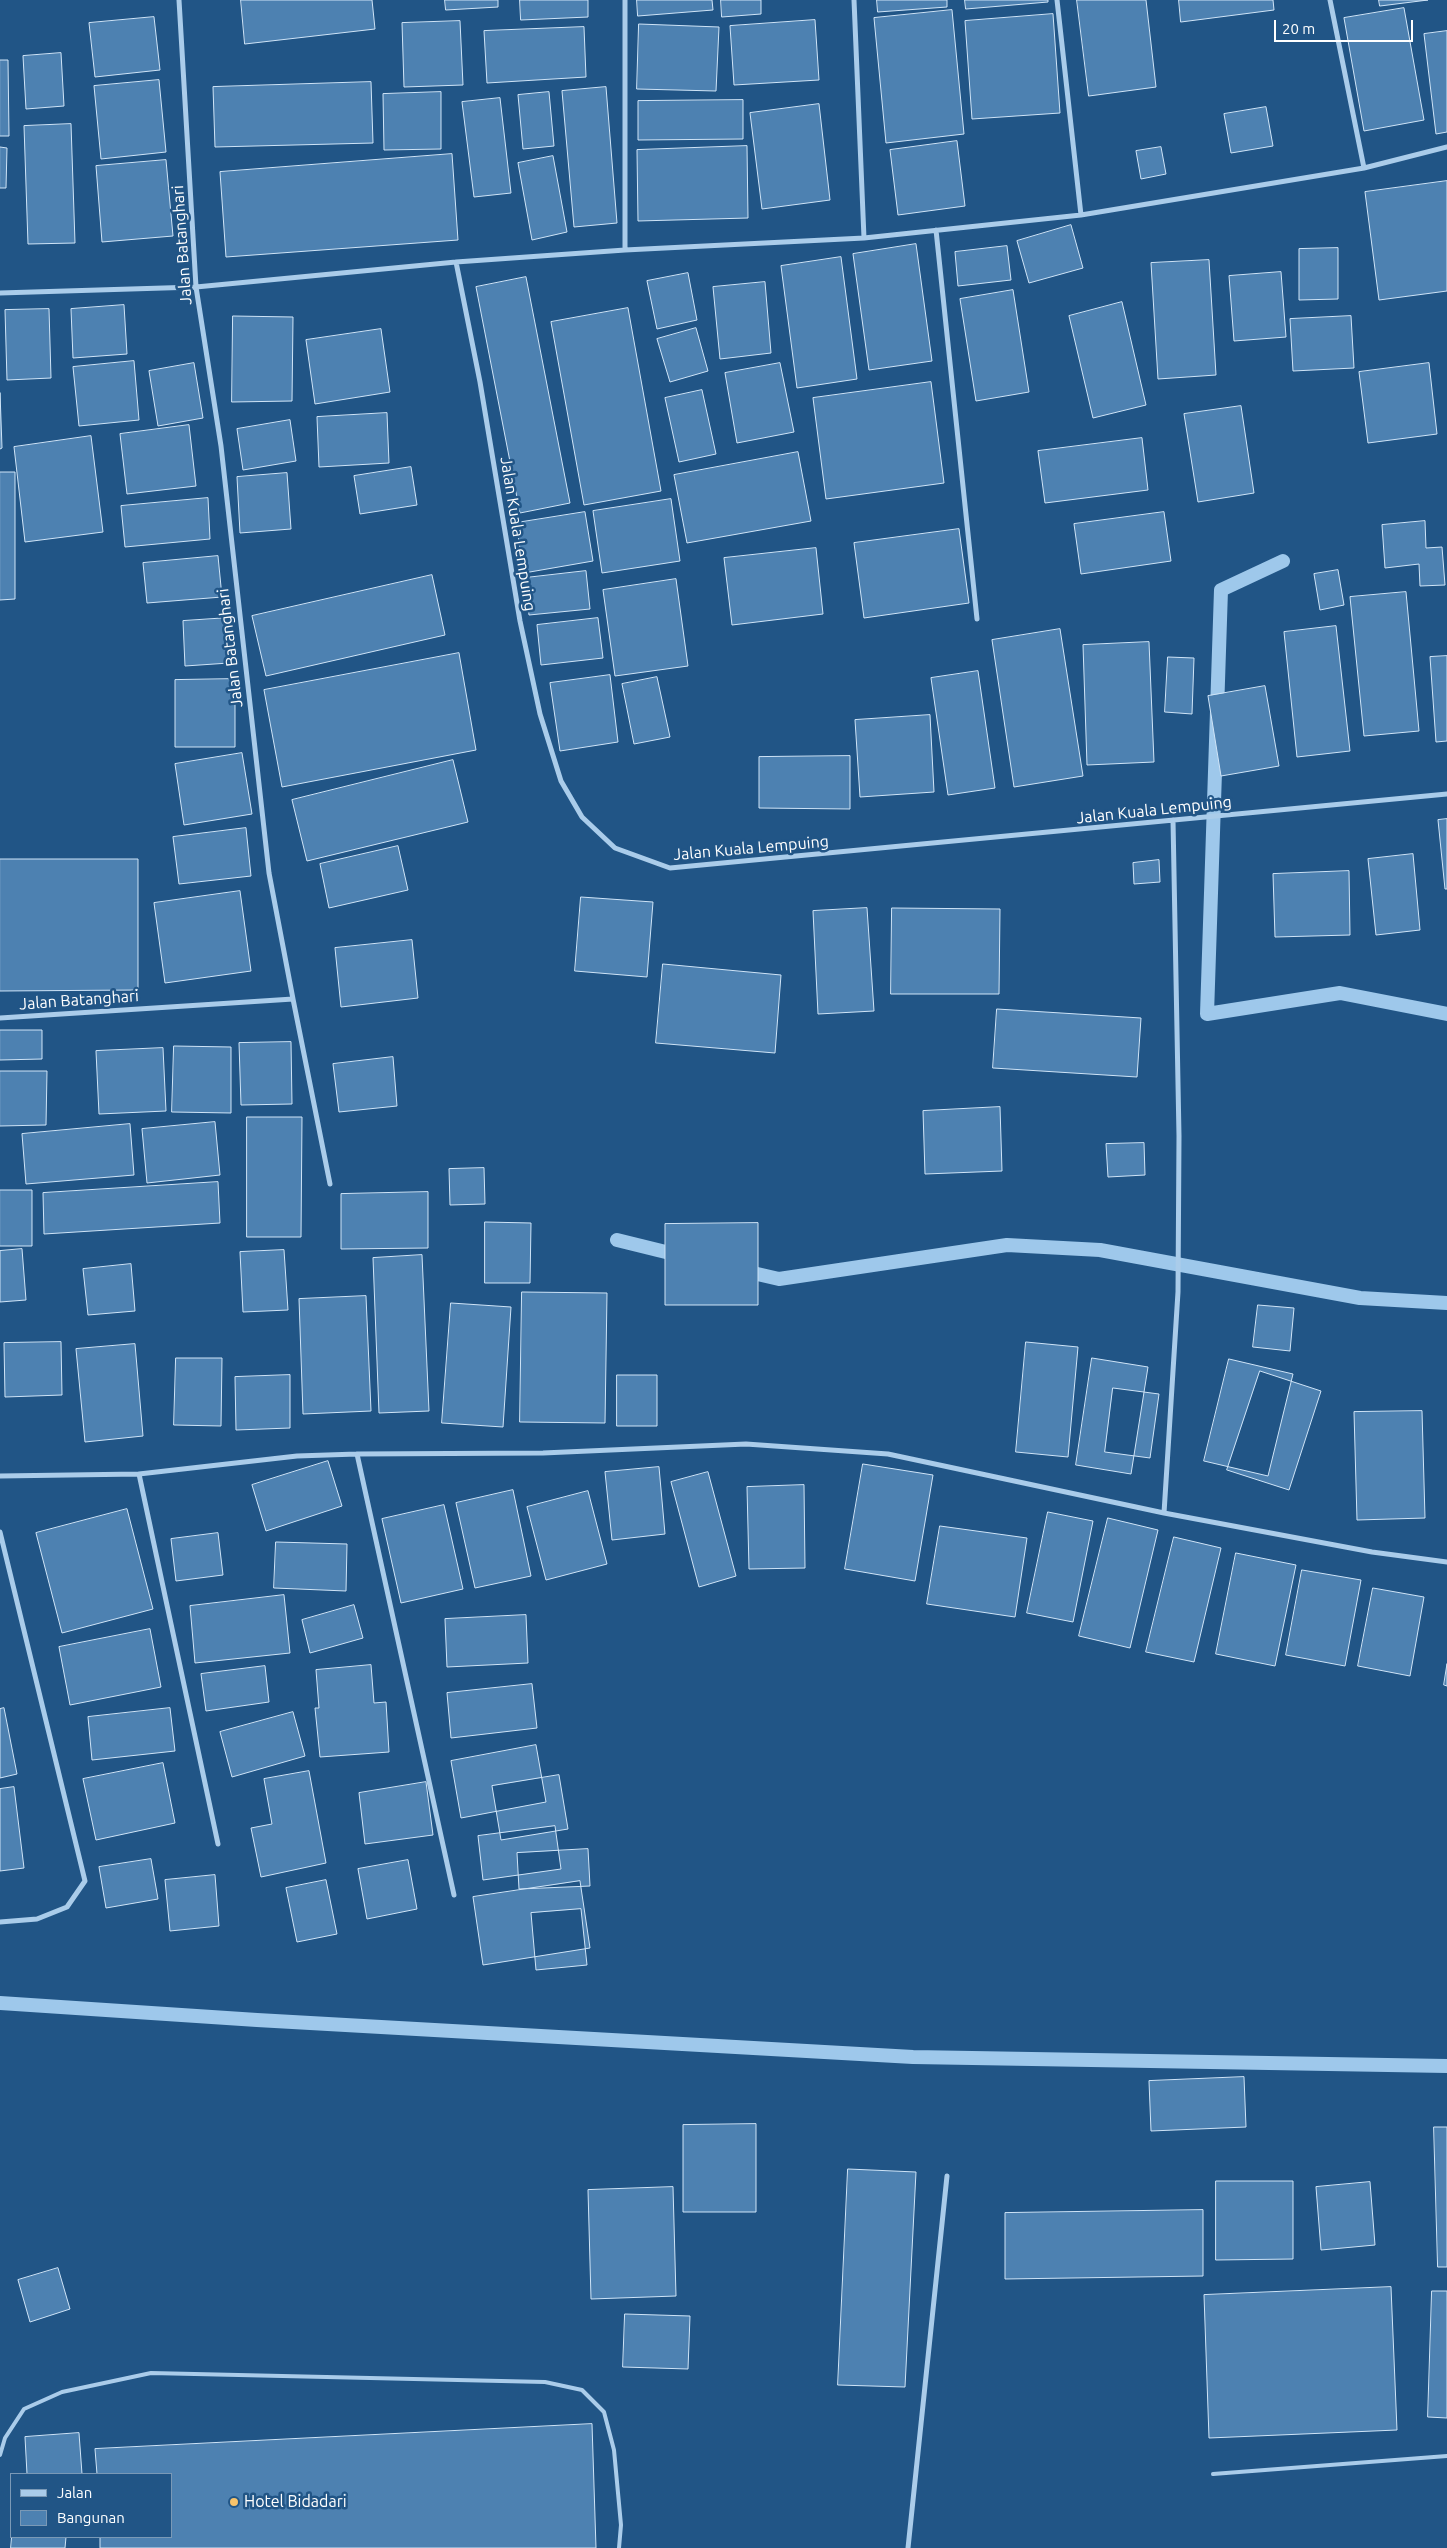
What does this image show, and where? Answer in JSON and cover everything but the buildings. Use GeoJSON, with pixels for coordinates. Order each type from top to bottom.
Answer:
{"type":"FeatureCollection","features":[{"type":"Feature","properties":{"kind":"street","name":"Jalan Batanghari"},"geometry":{"type":"LineString","coordinates":[[0,1018],[293,1000],[269,873],[220,446],[196,287],[179,0]]}},
{"type":"Feature","properties":{"kind":"street"},"geometry":{"type":"LineString","coordinates":[[625,0],[625,250]]}},
{"type":"Feature","properties":{"kind":"street"},"geometry":{"type":"LineString","coordinates":[[854,0],[864,238]]}},
{"type":"Feature","properties":{"kind":"street"},"geometry":{"type":"LineString","coordinates":[[1057,0],[1081,215]]}},
{"type":"Feature","properties":{"kind":"street"},"geometry":{"type":"LineString","coordinates":[[1330,0],[1364,168]]}},
{"type":"Feature","properties":{"kind":"street"},"geometry":{"type":"LineString","coordinates":[[0,293],[196,287],[456,262],[625,250],[864,238],[1081,215],[1364,168],[1447,148]]}},
{"type":"Feature","properties":{"kind":"street"},"geometry":{"type":"LineString","coordinates":[[936,230],[977,618]]}},
{"type":"Feature","properties":{"kind":"street","name":"Jalan Kuala Lempuing"},"geometry":{"type":"LineString","coordinates":[[456,262],[480,382],[520,622],[540,714],[562,781],[582,817],[615,848],[670,868],[1447,794]]}},
{"type":"Feature","properties":{"kind":"street"},"geometry":{"type":"LineString","coordinates":[[1164,1514],[1178,1292],[1179,1136],[1173,820]]}},
{"type":"Feature","properties":{"kind":"street"},"geometry":{"type":"LineString","coordinates":[[293,1000],[330,1184]]}},
{"type":"Feature","properties":{"kind":"street"},"geometry":{"type":"LineString","coordinates":[[0,1476],[139,1474],[297,1456],[543,1453],[746,1444],[888,1454],[1164,1514],[1372,1552],[1447,1562]]}},
{"type":"Feature","properties":{"kind":"street"},"geometry":{"type":"LineString","coordinates":[[357,1454],[454,1895]]}},
{"type":"Feature","properties":{"kind":"street"},"geometry":{"type":"LineString","coordinates":[[139,1474],[218,1844]]}},
{"type":"Feature","properties":{"kind":"street"},"geometry":{"type":"LineString","coordinates":[[0,1532],[85,1880],[67,1907],[37,1920],[0,1922]]}},
{"type":"Feature","properties":{"kind":"street"},"geometry":{"type":"LineString","coordinates":[[908,2548],[947,2176]]}},
{"type":"Feature","properties":{"kind":"lane"},"geometry":{"type":"LineString","coordinates":[[0,2455],[5,2438],[24,2408],[62,2392],[151,2373],[545,2382],[582,2390],[604,2412],[614,2450],[621,2525],[619,2548]]}},
{"type":"Feature","properties":{"kind":"lane"},"geometry":{"type":"LineString","coordinates":[[1213,2474],[1447,2456]]}},
{"type":"Feature","properties":{"kind":"waterway"},"geometry":{"type":"LineString","coordinates":[[1283,561],[1221,590],[1207,1014],[1340,993],[1447,1014]]}},
{"type":"Feature","properties":{"kind":"waterway"},"geometry":{"type":"LineString","coordinates":[[617,1240],[682,1256]]}},
{"type":"Feature","properties":{"kind":"waterway"},"geometry":{"type":"LineString","coordinates":[[740,1270],[779,1279],[1007,1245],[1100,1250],[1360,1298],[1447,1303]]}},
{"type":"Feature","properties":{"kind":"waterway"},"geometry":{"type":"LineString","coordinates":[[0,2003],[257,2020],[913,2057],[1447,2066]]}},
{"type":"Feature","properties":{"kind":"place","name":"Hotel Bidadari"},"geometry":{"type":"Point","coordinates":[234,2502]}}]}
